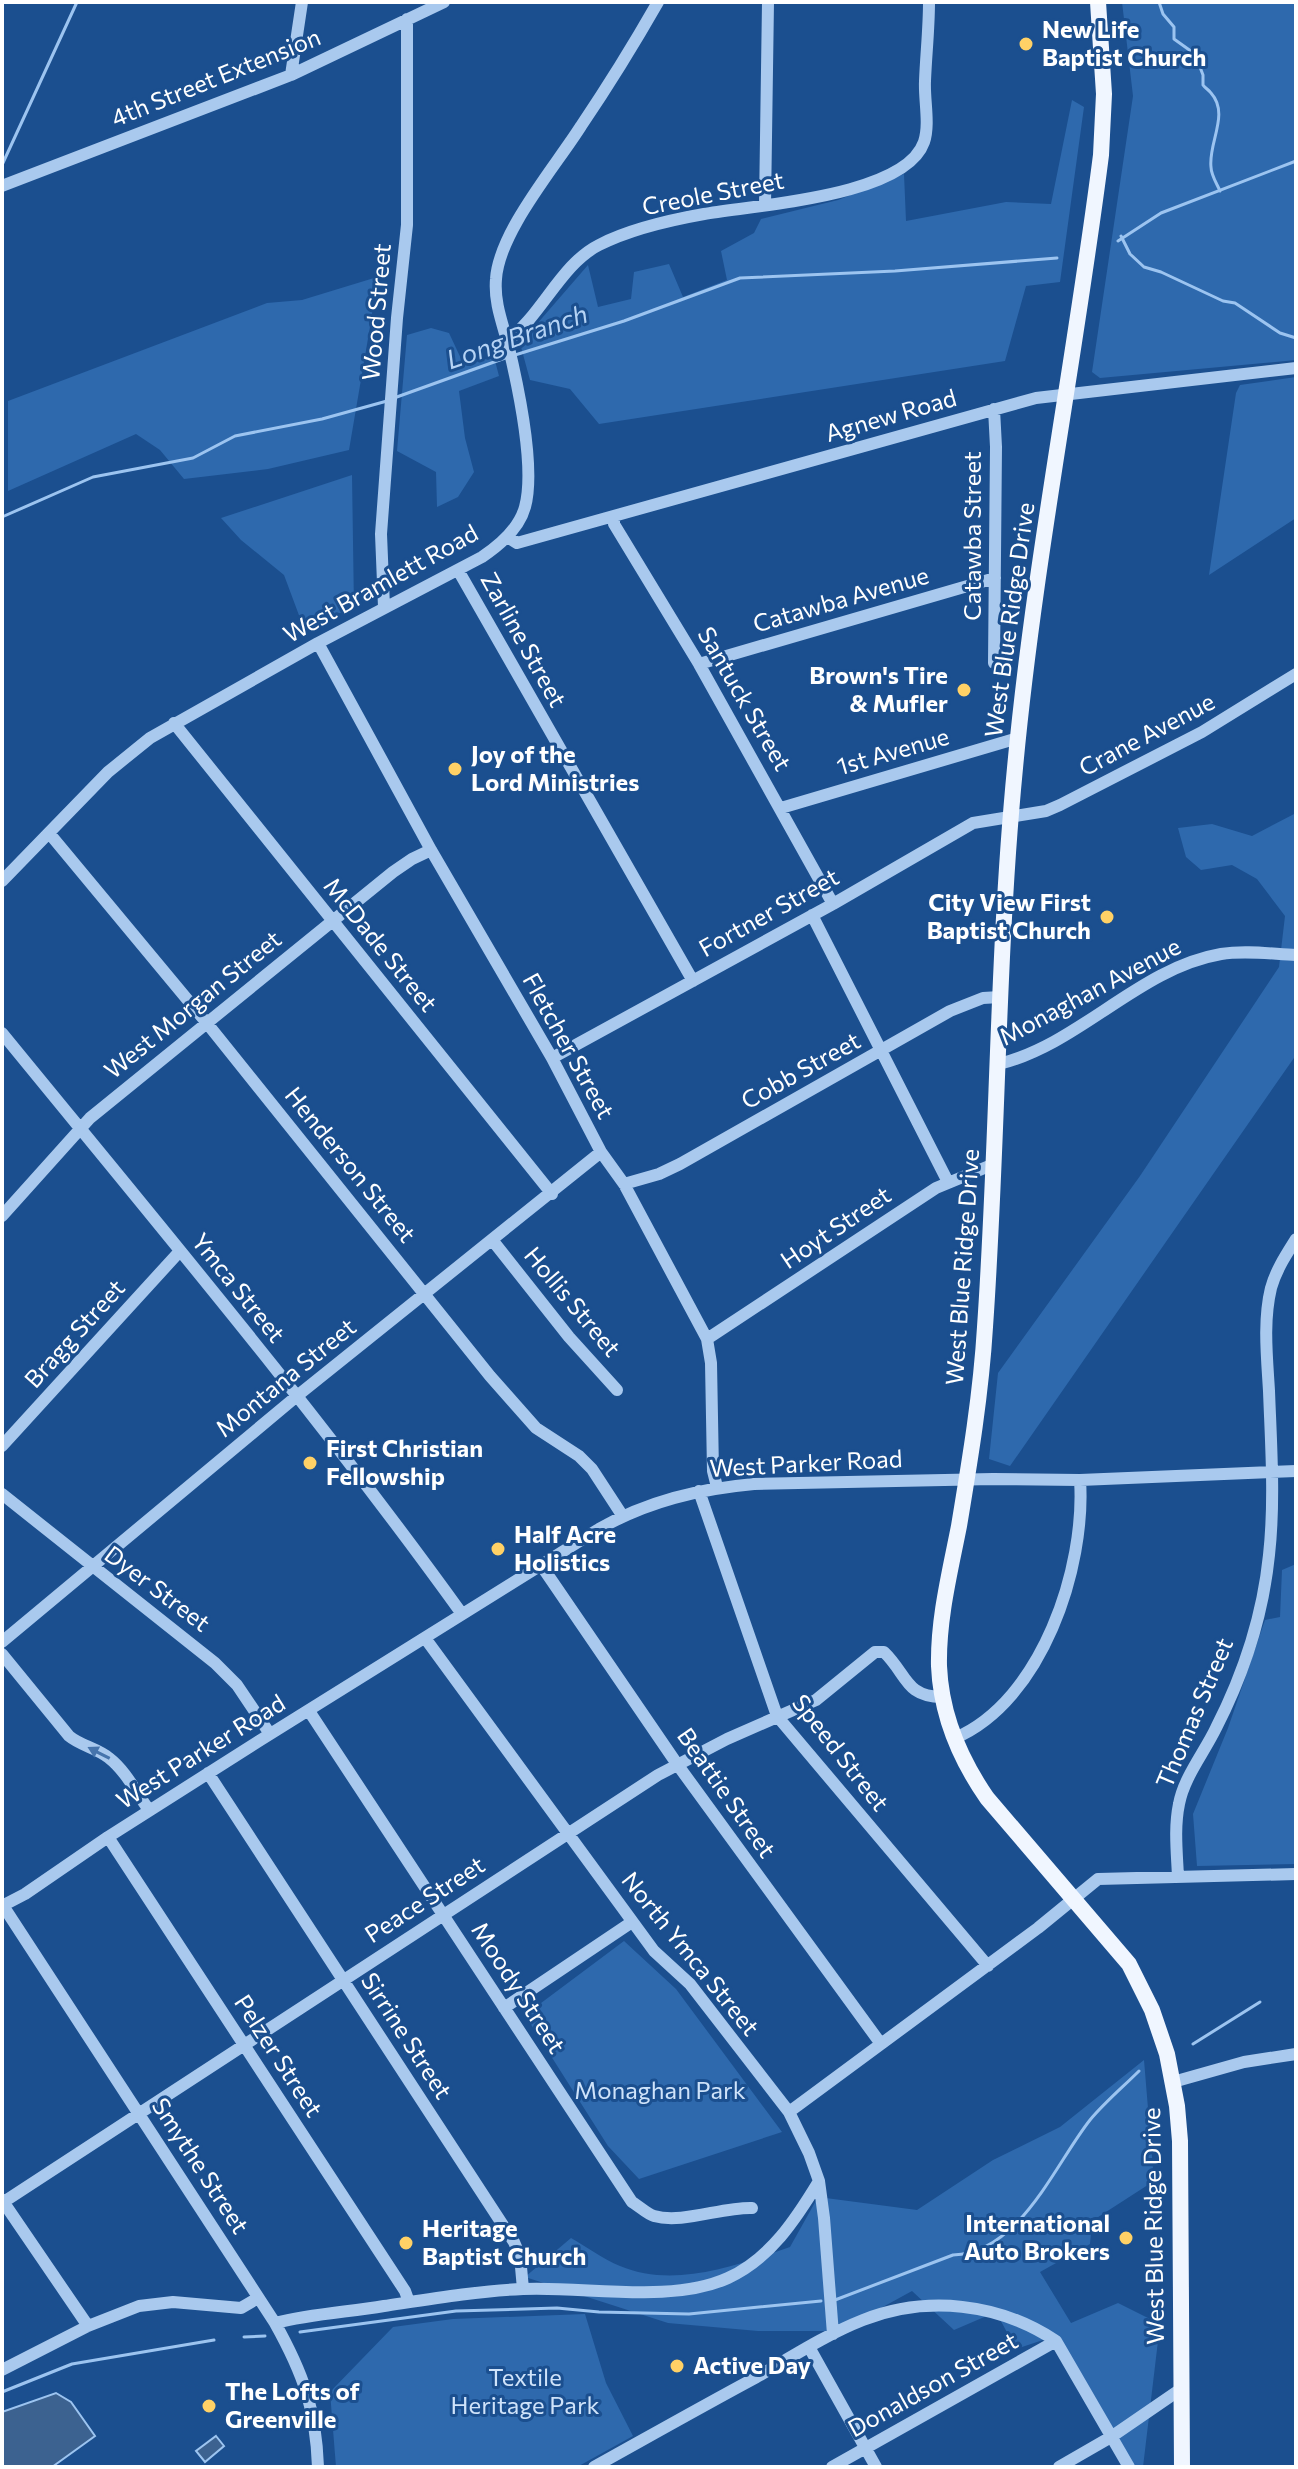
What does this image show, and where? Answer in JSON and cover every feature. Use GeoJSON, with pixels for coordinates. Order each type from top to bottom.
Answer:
{"type":"FeatureCollection","features":[{"type":"Feature","properties":{"kind":"main road","name":"West Blue Ridge Drive"},"geometry":{"type":"LineString","coordinates":[[1098,2],[1104,66],[1103,131],[1091,236],[1032,623],[1018,738],[1000,997],[985,1330],[967,1480],[940,1638],[942,1697],[962,1760],[987,1798],[1129,1964],[1160,2033],[1173,2082],[1180,2141],[1182,2467]]}},
{"type":"Feature","properties":{"kind":"street"},"geometry":{"type":"LineString","coordinates":[[291,75],[302,2]]}},
{"type":"Feature","properties":{"kind":"street","name":"4th Street Extension"},"geometry":{"type":"LineString","coordinates":[[2,186],[291,75],[444,2]]}},
{"type":"Feature","properties":{"kind":"street","name":"West Bramlett Road"},"geometry":{"type":"LineString","coordinates":[[2,881],[122,759],[174,723],[495,548],[517,524],[525,507],[527,490],[523,421],[498,310],[495,289],[497,268],[505,244],[658,2]]}},
{"type":"Feature","properties":{"kind":"street"},"geometry":{"type":"LineString","coordinates":[[765,205],[768,2]]}},
{"type":"Feature","properties":{"kind":"street","name":"Creole Street"},"geometry":{"type":"LineString","coordinates":[[508,345],[578,260],[596,246],[680,219],[846,190],[891,174],[916,156],[926,132],[929,2]]}},
{"type":"Feature","properties":{"kind":"street","name":"Wood Street"},"geometry":{"type":"LineString","coordinates":[[384,607],[381,534],[407,225],[407,19]]}},
{"type":"Feature","properties":{"kind":"street","name":"Agnew Road"},"geometry":{"type":"LineString","coordinates":[[507,537],[517,543],[614,518],[994,409],[1067,394],[1296,368]]}},
{"type":"Feature","properties":{"kind":"street","name":"Catawba Street"},"geometry":{"type":"LineString","coordinates":[[994,409],[994,663]]}},
{"type":"Feature","properties":{"kind":"street","name":"Santuck Street"},"geometry":{"type":"LineString","coordinates":[[614,518],[614,524],[699,664],[833,904]]}},
{"type":"Feature","properties":{"kind":"street","name":"Zarline Street"},"geometry":{"type":"LineString","coordinates":[[458,570],[693,981]]}},
{"type":"Feature","properties":{"kind":"street","name":"Catawba Avenue"},"geometry":{"type":"LineString","coordinates":[[699,664],[995,578]]}},
{"type":"Feature","properties":{"kind":"street","name":"Fletcher Street"},"geometry":{"type":"LineString","coordinates":[[318,643],[431,850],[552,1058],[601,1152],[624,1184],[707,1339],[711,1363],[713,1471],[717,1487]]}},
{"type":"Feature","properties":{"kind":"street","name":"Crane Avenue"},"geometry":{"type":"LineString","coordinates":[[1011,817],[1046,811],[1060,805],[1202,732],[1296,674]]}},
{"type":"Feature","properties":{"kind":"street","name":"McDade Street"},"geometry":{"type":"LineString","coordinates":[[174,723],[552,1194]]}},
{"type":"Feature","properties":{"kind":"street","name":"1st Avenue"},"geometry":{"type":"LineString","coordinates":[[781,808],[1018,738]]}},
{"type":"Feature","properties":{"kind":"street","name":"Fortner Street"},"geometry":{"type":"LineString","coordinates":[[552,1058],[833,904],[973,823],[1011,817]]}},
{"type":"Feature","properties":{"kind":"street","name":"Henderson Street"},"geometry":{"type":"LineString","coordinates":[[49,833],[206,1022],[525,1418],[592,1469],[622,1515]]}},
{"type":"Feature","properties":{"kind":"street","name":"West Morgan Street"},"geometry":{"type":"LineString","coordinates":[[2,1216],[80,1129],[206,1022],[393,872],[431,850]]}},
{"type":"Feature","properties":{"kind":"street"},"geometry":{"type":"LineString","coordinates":[[812,915],[948,1182]]}},
{"type":"Feature","properties":{"kind":"street","name":"Monaghan Avenue"},"geometry":{"type":"LineString","coordinates":[[999,1064],[1044,1046],[1158,978],[1197,960],[1234,952],[1296,955]]}},
{"type":"Feature","properties":{"kind":"street","name":"Cobb Street"},"geometry":{"type":"LineString","coordinates":[[624,1184],[680,1164],[950,1011],[983,998],[1000,997]]}},
{"type":"Feature","properties":{"kind":"street","name":"Ymca Street"},"geometry":{"type":"LineString","coordinates":[[2,1033],[297,1396],[462,1614]]}},
{"type":"Feature","properties":{"kind":"street","name":"Montana Street"},"geometry":{"type":"LineString","coordinates":[[2,1642],[297,1396],[601,1152]]}},
{"type":"Feature","properties":{"kind":"street","name":"Hoyt Street"},"geometry":{"type":"LineString","coordinates":[[707,1339],[948,1182],[994,1164]]}},
{"type":"Feature","properties":{"kind":"street","name":"Thomas Street"},"geometry":{"type":"LineString","coordinates":[[1178,1877],[1176,1833],[1179,1802],[1190,1774],[1228,1704],[1244,1662],[1261,1599],[1269,1555],[1271,1472],[1266,1333],[1269,1300],[1276,1274],[1296,1239]]}},
{"type":"Feature","properties":{"kind":"street","name":"Hollis Street"},"geometry":{"type":"LineString","coordinates":[[493,1241],[569,1337],[617,1390]]}},
{"type":"Feature","properties":{"kind":"street","name":"Bragg Street"},"geometry":{"type":"LineString","coordinates":[[2,1446],[180,1251]]}},
{"type":"Feature","properties":{"kind":"street","name":"West Parker Road"},"geometry":{"type":"LineString","coordinates":[[2,1905],[25,1894],[149,1810],[622,1515],[661,1500],[717,1487],[754,1484],[1080,1480],[1296,1471]]}},
{"type":"Feature","properties":{"kind":"street"},"geometry":{"type":"LineString","coordinates":[[955,1738],[975,1729],[995,1713],[1023,1678],[1048,1636],[1074,1566],[1080,1480]]}},
{"type":"Feature","properties":{"kind":"street","name":"Speed Street"},"geometry":{"type":"LineString","coordinates":[[699,1491],[777,1716],[988,1966]]}},
{"type":"Feature","properties":{"kind":"street","name":"Dyer Street"},"geometry":{"type":"LineString","coordinates":[[2,1494],[215,1663],[237,1685],[270,1734]]}},
{"type":"Feature","properties":{"kind":"street","name":"Beattie Street"},"geometry":{"type":"LineString","coordinates":[[541,1565],[677,1764],[881,2044]]}},
{"type":"Feature","properties":{"kind":"street","name":"North Ymca Street"},"geometry":{"type":"LineString","coordinates":[[425,1638],[654,1951],[690,1984],[789,2112],[819,2181],[833,2334]]}},
{"type":"Feature","properties":{"kind":"street","name":"Peace Street"},"geometry":{"type":"LineString","coordinates":[[2,2202],[677,1764],[816,1700],[869,1655],[879,1651],[888,1656],[924,1697],[942,1697]]}},
{"type":"Feature","properties":{"kind":"street"},"geometry":{"type":"LineString","coordinates":[[2,1654],[69,1736],[103,1753],[115,1763],[149,1810]]}},
{"type":"Feature","properties":{"kind":"street","name":"Moody Street"},"geometry":{"type":"LineString","coordinates":[[309,1711],[632,2202],[653,2216],[675,2218],[732,2208],[752,2208]]}},
{"type":"Feature","properties":{"kind":"street","name":"Sirrine Street"},"geometry":{"type":"LineString","coordinates":[[208,1773],[516,2246],[523,2289]]}},
{"type":"Feature","properties":{"kind":"street","name":"Pelzer Street"},"geometry":{"type":"LineString","coordinates":[[108,1837],[358,2216],[409,2302]]}},
{"type":"Feature","properties":{"kind":"street"},"geometry":{"type":"LineString","coordinates":[[789,2112],[988,1966],[1098,1879],[1296,1874]]}},
{"type":"Feature","properties":{"kind":"street","name":"Smythe Street"},"geometry":{"type":"LineString","coordinates":[[2,1905],[275,2323],[309,2392],[315,2416],[318,2467]]}},
{"type":"Feature","properties":{"kind":"street"},"geometry":{"type":"LineString","coordinates":[[504,2008],[632,1922]]}},
{"type":"Feature","properties":{"kind":"street"},"geometry":{"type":"LineString","coordinates":[[1173,2082],[1259,2058],[1296,2054]]}},
{"type":"Feature","properties":{"kind":"street"},"geometry":{"type":"LineString","coordinates":[[275,2323],[409,2302],[523,2289],[668,2291],[695,2288],[716,2282],[750,2265],[799,2215],[819,2181]]}},
{"type":"Feature","properties":{"kind":"street"},"geometry":{"type":"LineString","coordinates":[[2,2202],[88,2326]]}},
{"type":"Feature","properties":{"kind":"street"},"geometry":{"type":"LineString","coordinates":[[2,2370],[121,2311],[154,2302],[241,2308],[258,2298]]}},
{"type":"Feature","properties":{"kind":"street"},"geometry":{"type":"LineString","coordinates":[[594,2467],[615,2462],[833,2334],[887,2312],[946,2306],[993,2311],[1036,2328],[1056,2341],[1129,2467]]}},
{"type":"Feature","properties":{"kind":"street","name":"Donaldson Street"},"geometry":{"type":"LineString","coordinates":[[832,2467],[1056,2341]]}},
{"type":"Feature","properties":{"kind":"street"},"geometry":{"type":"LineString","coordinates":[[809,2347],[876,2467]]}},
{"type":"Feature","properties":{"kind":"street"},"geometry":{"type":"LineString","coordinates":[[1059,2467],[1111,2437],[1181,2389]]}},
{"type":"Feature","properties":{"kind":"green space"},"geometry":{"type":"Polygon","coordinates":[[[1122,2],[1296,2],[1296,360],[1100,378],[1092,372],[1133,96],[1122,2]]]}},
{"type":"Feature","properties":{"kind":"green space"},"geometry":{"type":"Polygon","coordinates":[[[1072,100],[1084,107],[1060,282],[1026,286],[1005,361],[599,424],[570,389],[530,380],[521,347],[588,265],[598,307],[631,299],[634,272],[669,264],[683,297],[727,280],[721,251],[754,233],[761,219],[838,200],[904,174],[906,221],[1006,202],[1051,204],[1072,100]]]}},
{"type":"Feature","properties":{"kind":"green space"},"geometry":{"type":"Polygon","coordinates":[[[374,278],[372,315],[349,450],[268,469],[184,479],[160,450],[136,434],[8,491],[8,401],[267,303],[302,300],[374,278]]]}},
{"type":"Feature","properties":{"kind":"green space"},"geometry":{"type":"Polygon","coordinates":[[[431,328],[449,333],[464,365],[494,357],[499,376],[459,391],[465,438],[474,472],[458,497],[437,507],[436,472],[397,451],[407,335],[431,328]]]}},
{"type":"Feature","properties":{"kind":"green space"},"geometry":{"type":"Polygon","coordinates":[[[1296,377],[1296,518],[1209,575],[1236,393],[1240,385],[1296,377]]]}},
{"type":"Feature","properties":{"kind":"green space"},"geometry":{"type":"Polygon","coordinates":[[[352,475],[354,608],[303,626],[284,575],[241,540],[221,518],[352,475]]]}},
{"type":"Feature","properties":{"kind":"green space"},"geometry":{"type":"Polygon","coordinates":[[[1296,813],[1296,1055],[1010,1466],[989,1459],[998,1373],[1140,1176],[1279,967],[1285,916],[1257,879],[1232,865],[1201,870],[1186,857],[1178,828],[1212,824],[1252,836],[1296,813]]]}},
{"type":"Feature","properties":{"kind":"green space"},"geometry":{"type":"Polygon","coordinates":[[[1296,1564],[1296,1864],[1197,1866],[1193,1814],[1228,1728],[1265,1620],[1280,1617],[1282,1570],[1296,1564]]]}},
{"type":"Feature","properties":{"kind":"green space","name":"Monaghan Park"},"geometry":{"type":"Polygon","coordinates":[[[624,1941],[676,1989],[782,2132],[639,2179],[608,2146],[525,2015],[624,1941]]]}},
{"type":"Feature","properties":{"kind":"green space"},"geometry":{"type":"Polygon","coordinates":[[[1144,2060],[1154,2181],[1092,2221],[1090,2244],[1040,2272],[1071,2323],[1118,2303],[1160,2324],[1143,2467],[1132,2467],[1058,2335],[1016,2349],[996,2312],[954,2330],[912,2291],[839,2331],[758,2331],[668,2323],[525,2277],[571,2238],[620,2266],[641,2273],[684,2275],[728,2267],[790,2247],[818,2197],[917,2210],[993,2160],[1060,2127],[1144,2060]]]}},
{"type":"Feature","properties":{"kind":"green space","name":"Textile Heritage Park"},"geometry":{"type":"Polygon","coordinates":[[[585,2314],[606,2383],[633,2436],[577,2467],[336,2467],[330,2392],[393,2327],[453,2319],[585,2314]]]}},
{"type":"Feature","properties":{"kind":"shaded area"},"geometry":{"type":"Polygon","coordinates":[[[56,2393],[71,2402],[95,2436],[52,2467],[2,2467],[2,2412],[56,2393]]]}},
{"type":"Feature","properties":{"kind":"shaded area"},"geometry":{"type":"Polygon","coordinates":[[[216,2436],[224,2446],[205,2462],[196,2451],[216,2436]]]}},
{"type":"Feature","properties":{"kind":"waterway"},"geometry":{"type":"LineString","coordinates":[[2,165],[77,2]]}},
{"type":"Feature","properties":{"kind":"waterway"},"geometry":{"type":"LineString","coordinates":[[1159,2],[1163,14],[1174,27],[1174,39],[1195,54],[1203,75],[1203,85],[1219,110],[1211,167],[1220,191]]}},
{"type":"Feature","properties":{"kind":"waterway","name":"Long Branch"},"geometry":{"type":"LineString","coordinates":[[1118,241],[1161,213],[1296,161]]}},
{"type":"Feature","properties":{"kind":"waterway"},"geometry":{"type":"LineString","coordinates":[[1121,236],[1130,254],[1144,267],[1223,301],[1235,303],[1280,333],[1296,338]]}},
{"type":"Feature","properties":{"kind":"waterway","name":"Long Branch"},"geometry":{"type":"LineString","coordinates":[[515,355],[624,321],[740,278],[895,271],[1057,258]]}},
{"type":"Feature","properties":{"kind":"waterway","name":"Long Branch"},"geometry":{"type":"LineString","coordinates":[[394,398],[508,357]]}},
{"type":"Feature","properties":{"kind":"waterway"},"geometry":{"type":"LineString","coordinates":[[2,359],[2,384]]}},
{"type":"Feature","properties":{"kind":"waterway","name":"Long Branch"},"geometry":{"type":"LineString","coordinates":[[2,517],[93,477],[193,458],[235,436],[322,419],[387,401]]}},
{"type":"Feature","properties":{"kind":"waterway"},"geometry":{"type":"LineString","coordinates":[[1193,2044],[1260,2002]]}},
{"type":"Feature","properties":{"kind":"waterway"},"geometry":{"type":"LineString","coordinates":[[835,2300],[953,2255],[977,2250],[998,2239],[1034,2203],[1090,2120],[1139,2071]]}},
{"type":"Feature","properties":{"kind":"waterway"},"geometry":{"type":"LineString","coordinates":[[300,2332],[456,2311],[557,2308],[689,2314],[821,2301]]}},
{"type":"Feature","properties":{"kind":"waterway"},"geometry":{"type":"LineString","coordinates":[[244,2337],[265,2336]]}},
{"type":"Feature","properties":{"kind":"waterway"},"geometry":{"type":"LineString","coordinates":[[2,2392],[72,2364],[214,2340]]}},
{"type":"Feature","properties":{"kind":"place","name":"New Life Baptist Church"},"geometry":{"type":"Point","coordinates":[1026,44]}},
{"type":"Feature","properties":{"kind":"place","name":"Brown's Tire & Mufler"},"geometry":{"type":"Point","coordinates":[964,690]}},
{"type":"Feature","properties":{"kind":"place","name":"Joy of the Lord Ministries"},"geometry":{"type":"Point","coordinates":[455,769]}},
{"type":"Feature","properties":{"kind":"place","name":"City View First Baptist Church"},"geometry":{"type":"Point","coordinates":[1107,917]}},
{"type":"Feature","properties":{"kind":"place","name":"First Christian Fellowship"},"geometry":{"type":"Point","coordinates":[310,1463]}},
{"type":"Feature","properties":{"kind":"place","name":"Half Acre Holistics"},"geometry":{"type":"Point","coordinates":[498,1549]}},
{"type":"Feature","properties":{"kind":"place","name":"International Auto Brokers"},"geometry":{"type":"Point","coordinates":[1126,2238]}},
{"type":"Feature","properties":{"kind":"place","name":"Heritage Baptist Church"},"geometry":{"type":"Point","coordinates":[406,2243]}},
{"type":"Feature","properties":{"kind":"place","name":"Active Day"},"geometry":{"type":"Point","coordinates":[677,2366]}},
{"type":"Feature","properties":{"kind":"place","name":"The Lofts of Greenville"},"geometry":{"type":"Point","coordinates":[209,2406]}}]}
